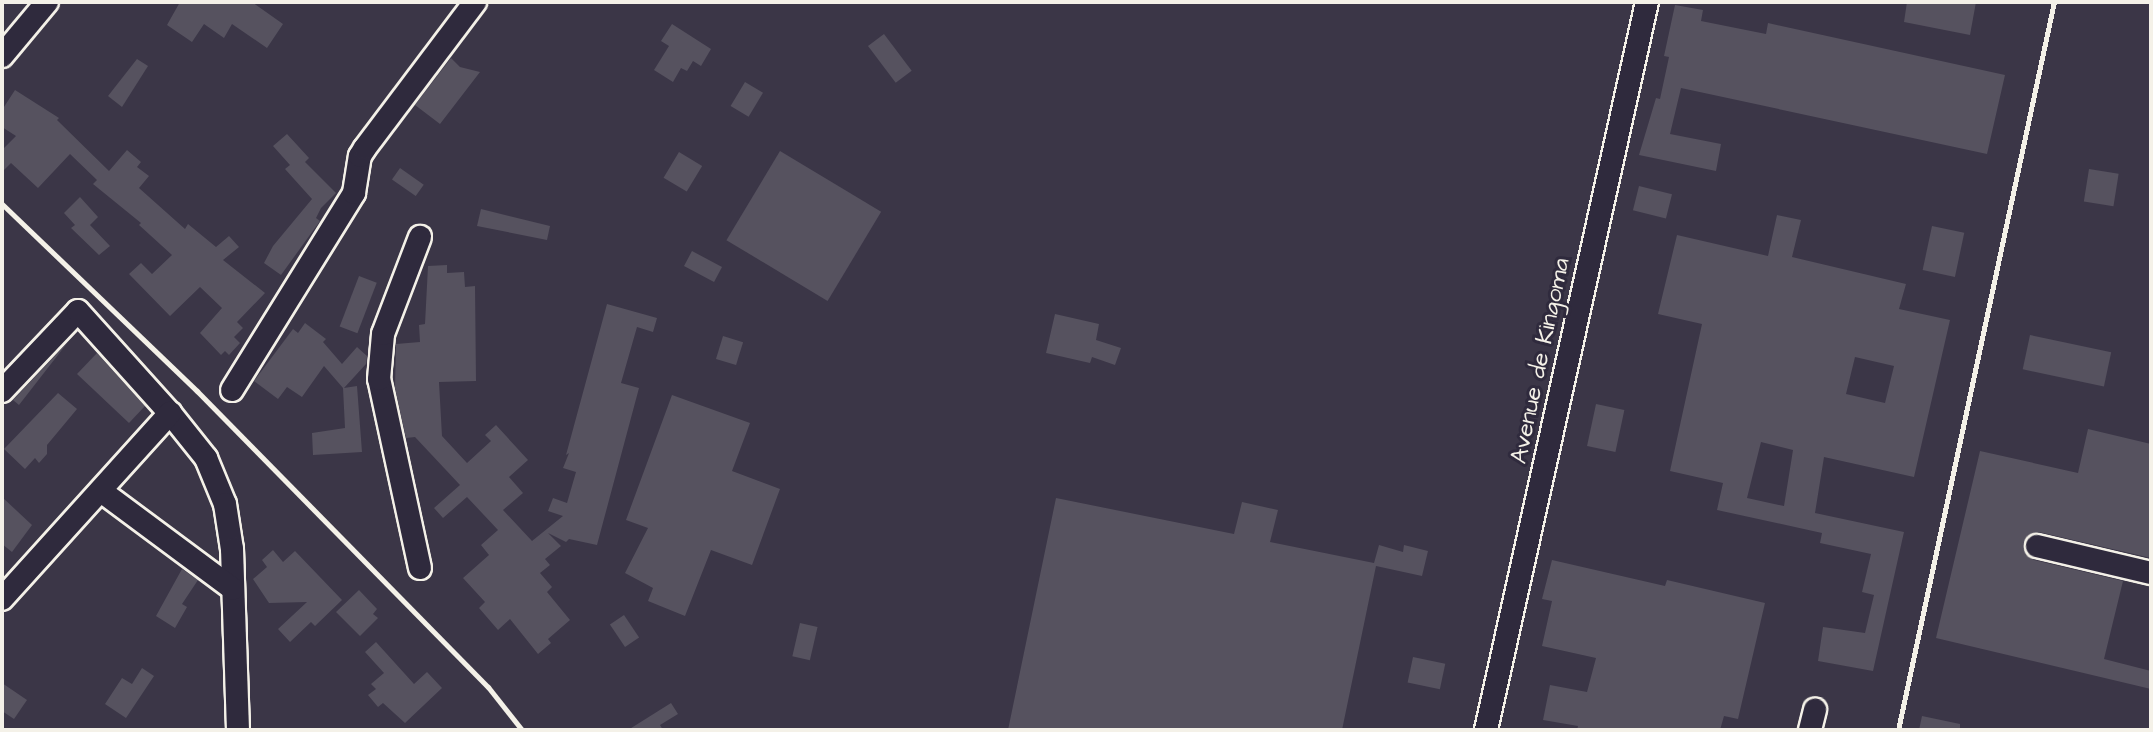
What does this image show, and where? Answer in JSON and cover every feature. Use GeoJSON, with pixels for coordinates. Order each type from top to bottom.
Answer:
{"type":"FeatureCollection","features":[{"type":"Feature","properties":{"kind":"street"},"geometry":{"type":"LineString","coordinates":[[2,56],[47,2]]}},
{"type":"Feature","properties":{"kind":"street"},"geometry":{"type":"LineString","coordinates":[[232,390],[354,193],[360,156],[365,148],[475,2]]}},
{"type":"Feature","properties":{"kind":"street","name":"Avenue de Kingoma"},"geometry":{"type":"LineString","coordinates":[[1486,730],[1647,2]]}},
{"type":"Feature","properties":{"kind":"street"},"geometry":{"type":"LineString","coordinates":[[420,237],[383,334],[379,379],[420,568]]}},
{"type":"Feature","properties":{"kind":"street"},"geometry":{"type":"LineString","coordinates":[[2,391],[78,311],[170,413],[206,458],[225,504],[233,589],[238,730]]}},
{"type":"Feature","properties":{"kind":"street"},"geometry":{"type":"LineString","coordinates":[[2,599],[170,413]]}},
{"type":"Feature","properties":{"kind":"street"},"geometry":{"type":"LineString","coordinates":[[101,491],[233,589]]}},
{"type":"Feature","properties":{"kind":"street"},"geometry":{"type":"LineString","coordinates":[[2037,546],[2151,573]]}},
{"type":"Feature","properties":{"kind":"shaded area"},"geometry":{"type":"Polygon","coordinates":[[[2,2],[2151,2],[2151,730],[2,730],[2,2]]]}},
{"type":"Feature","properties":{"kind":"building"},"geometry":{"type":"Polygon","coordinates":[[[180,2],[252,2],[283,24],[267,48],[232,24],[224,38],[204,24],[192,42],[167,25],[180,2]]]}},
{"type":"Feature","properties":{"kind":"building"},"geometry":{"type":"Polygon","coordinates":[[[1907,2],[1976,2],[1970,35],[1904,22],[1907,2]]]}},
{"type":"Feature","properties":{"kind":"building"},"geometry":{"type":"Polygon","coordinates":[[[1675,5],[1703,10],[1701,21],[1766,34],[1768,23],[2005,75],[1987,154],[1681,88],[1670,134],[1721,144],[1716,171],[1639,155],[1656,98],[1660,99],[1669,57],[1664,56],[1675,5]]]}},
{"type":"Feature","properties":{"kind":"building"},"geometry":{"type":"Polygon","coordinates":[[[672,24],[711,49],[701,66],[693,61],[687,71],[681,68],[673,82],[654,70],[669,46],[661,41],[672,24]]]}},
{"type":"Feature","properties":{"kind":"building"},"geometry":{"type":"Polygon","coordinates":[[[884,34],[912,71],[896,83],[868,46],[884,34]]]}},
{"type":"Feature","properties":{"kind":"building"},"geometry":{"type":"Polygon","coordinates":[[[451,58],[460,67],[480,72],[440,124],[415,105],[451,58]]]}},
{"type":"Feature","properties":{"kind":"building"},"geometry":{"type":"Polygon","coordinates":[[[137,59],[148,66],[122,107],[108,96],[137,59]]]}},
{"type":"Feature","properties":{"kind":"building"},"geometry":{"type":"Polygon","coordinates":[[[745,82],[763,93],[749,117],[731,106],[745,82]]]}},
{"type":"Feature","properties":{"kind":"building"},"geometry":{"type":"Polygon","coordinates":[[[15,90],[59,118],[57,120],[109,171],[127,150],[141,162],[137,167],[149,176],[139,188],[185,229],[188,224],[216,247],[229,236],[239,247],[223,260],[265,293],[237,322],[243,328],[234,337],[240,343],[229,355],[225,351],[221,355],[200,333],[222,308],[200,287],[170,316],[129,274],[141,263],[152,274],[172,255],[139,225],[141,223],[93,184],[97,180],[70,154],[38,188],[11,163],[2,172],[2,150],[16,136],[2,127],[2,110],[15,90]]]}},
{"type":"Feature","properties":{"kind":"building"},"geometry":{"type":"Polygon","coordinates":[[[287,134],[309,158],[305,162],[336,193],[321,208],[316,218],[320,221],[281,275],[264,263],[273,246],[312,199],[285,169],[290,165],[273,146],[287,134]]]}},
{"type":"Feature","properties":{"kind":"building"},"geometry":{"type":"Polygon","coordinates":[[[780,151],[881,212],[828,301],[726,240],[780,151]]]}},
{"type":"Feature","properties":{"kind":"building"},"geometry":{"type":"Polygon","coordinates":[[[679,152],[702,166],[687,192],[664,178],[679,152]]]}},
{"type":"Feature","properties":{"kind":"building"},"geometry":{"type":"Polygon","coordinates":[[[400,168],[424,185],[416,196],[392,179],[400,168]]]}},
{"type":"Feature","properties":{"kind":"building"},"geometry":{"type":"Polygon","coordinates":[[[2089,169],[2119,174],[2113,206],[2084,202],[2089,169]]]}},
{"type":"Feature","properties":{"kind":"building"},"geometry":{"type":"Polygon","coordinates":[[[1639,186],[1672,194],[1666,218],[1633,210],[1639,186]]]}},
{"type":"Feature","properties":{"kind":"building"},"geometry":{"type":"Polygon","coordinates":[[[80,197],[98,217],[90,225],[110,246],[99,255],[71,228],[75,225],[64,213],[80,197]]]}},
{"type":"Feature","properties":{"kind":"building"},"geometry":{"type":"Polygon","coordinates":[[[481,209],[550,226],[547,240],[477,226],[481,209]]]}},
{"type":"Feature","properties":{"kind":"building"},"geometry":{"type":"Polygon","coordinates":[[[1777,215],[1801,220],[1792,257],[1906,284],[1899,309],[1950,320],[1914,477],[1824,457],[1815,513],[1904,532],[1873,671],[1818,661],[1823,627],[1865,633],[1874,595],[1862,592],[1871,554],[1820,543],[1822,533],[1717,510],[1723,483],[1670,471],[1702,324],[1658,314],[1677,235],[1768,256],[1777,215]],[[1855,357],[1846,394],[1885,403],[1894,366],[1855,357]],[[1761,442],[1747,498],[1784,506],[1793,450],[1761,442]]]}},
{"type":"Feature","properties":{"kind":"building"},"geometry":{"type":"Polygon","coordinates":[[[1932,226],[1964,233],[1955,277],[1923,270],[1932,226]]]}},
{"type":"Feature","properties":{"kind":"building"},"geometry":{"type":"Polygon","coordinates":[[[692,251],[722,267],[714,282],[684,266],[692,251]]]}},
{"type":"Feature","properties":{"kind":"building"},"geometry":{"type":"Polygon","coordinates":[[[447,265],[447,273],[464,272],[465,287],[475,286],[476,381],[439,382],[442,436],[467,463],[491,441],[485,435],[496,425],[528,460],[509,477],[523,493],[503,510],[532,541],[563,516],[548,511],[553,498],[567,503],[576,472],[563,468],[607,304],[657,318],[653,332],[637,327],[621,383],[639,388],[597,545],[569,539],[566,542],[548,533],[561,546],[545,559],[550,565],[540,573],[552,587],[547,592],[570,620],[548,639],[551,643],[538,654],[510,619],[498,630],[479,608],[485,602],[463,578],[489,555],[481,545],[498,530],[467,497],[443,518],[434,508],[460,485],[415,437],[406,438],[395,388],[396,344],[420,342],[419,325],[425,324],[428,266],[447,265]]]}},
{"type":"Feature","properties":{"kind":"building"},"geometry":{"type":"Polygon","coordinates":[[[359,276],[377,283],[357,333],[340,326],[359,276]]]}},
{"type":"Feature","properties":{"kind":"building"},"geometry":{"type":"Polygon","coordinates":[[[1055,314],[1099,324],[1096,340],[1121,348],[1115,365],[1092,357],[1090,363],[1046,353],[1055,314]]]}},
{"type":"Feature","properties":{"kind":"building"},"geometry":{"type":"Polygon","coordinates":[[[305,323],[326,339],[323,342],[342,364],[357,347],[367,356],[366,364],[344,388],[357,386],[362,452],[313,455],[312,433],[345,428],[343,388],[324,366],[302,397],[287,387],[278,399],[254,381],[293,329],[298,333],[305,323]]]}},
{"type":"Feature","properties":{"kind":"building"},"geometry":{"type":"Polygon","coordinates":[[[2030,335],[2111,352],[2104,386],[2023,369],[2030,335]]]}},
{"type":"Feature","properties":{"kind":"building"},"geometry":{"type":"Polygon","coordinates":[[[723,336],[743,342],[736,365],[716,359],[723,336]]]}},
{"type":"Feature","properties":{"kind":"building"},"geometry":{"type":"Polygon","coordinates":[[[68,342],[19,405],[13,400],[68,342]]]}},
{"type":"Feature","properties":{"kind":"building"},"geometry":{"type":"Polygon","coordinates":[[[97,353],[145,406],[129,423],[77,374],[97,353]]]}},
{"type":"Feature","properties":{"kind":"building"},"geometry":{"type":"Polygon","coordinates":[[[58,393],[77,409],[47,445],[47,454],[39,463],[35,458],[25,469],[4,449],[58,393]]]}},
{"type":"Feature","properties":{"kind":"building"},"geometry":{"type":"Polygon","coordinates":[[[672,395],[750,423],[732,471],[780,489],[752,565],[711,550],[685,616],[648,601],[653,588],[625,573],[648,528],[626,520],[672,395]]]}},
{"type":"Feature","properties":{"kind":"building"},"geometry":{"type":"Polygon","coordinates":[[[1596,404],[1624,410],[1615,452],[1587,446],[1596,404]]]}},
{"type":"Feature","properties":{"kind":"building"},"geometry":{"type":"Polygon","coordinates":[[[2088,429],[2151,444],[2151,558],[2039,532],[2026,537],[2023,549],[2034,560],[2123,581],[2104,659],[2151,671],[2151,689],[1936,638],[1980,451],[2078,473],[2088,429]]]}},
{"type":"Feature","properties":{"kind":"building"},"geometry":{"type":"Polygon","coordinates":[[[2,497],[32,525],[12,552],[2,544],[2,497]]]}},
{"type":"Feature","properties":{"kind":"building"},"geometry":{"type":"Polygon","coordinates":[[[1056,498],[1234,534],[1242,502],[1278,510],[1270,542],[1374,563],[1379,545],[1403,552],[1404,545],[1428,551],[1422,576],[1376,566],[1342,730],[1008,730],[1056,498]]]}},
{"type":"Feature","properties":{"kind":"building"},"geometry":{"type":"Polygon","coordinates":[[[273,550],[283,562],[295,551],[342,600],[315,626],[311,622],[290,642],[278,629],[307,602],[269,603],[253,579],[267,567],[262,560],[273,550]]]}},
{"type":"Feature","properties":{"kind":"building"},"geometry":{"type":"Polygon","coordinates":[[[1552,560],[1665,586],[1667,580],[1765,603],[1738,719],[1724,716],[1720,730],[1577,730],[1578,726],[1543,720],[1550,685],[1587,692],[1596,658],[1542,646],[1552,601],[1542,599],[1552,560]]]}},
{"type":"Feature","properties":{"kind":"building"},"geometry":{"type":"Polygon","coordinates":[[[182,569],[198,580],[182,604],[187,607],[175,628],[156,616],[182,569]]]}},
{"type":"Feature","properties":{"kind":"building"},"geometry":{"type":"Polygon","coordinates":[[[359,590],[377,609],[373,614],[378,618],[360,636],[336,612],[359,590]]]}},
{"type":"Feature","properties":{"kind":"building"},"geometry":{"type":"Polygon","coordinates":[[[624,615],[639,637],[625,647],[610,625],[624,615]]]}},
{"type":"Feature","properties":{"kind":"building"},"geometry":{"type":"Polygon","coordinates":[[[800,623],[818,627],[810,660],[792,656],[800,623]]]}},
{"type":"Feature","properties":{"kind":"building"},"geometry":{"type":"Polygon","coordinates":[[[376,642],[414,684],[427,672],[442,688],[405,723],[383,703],[378,707],[368,695],[376,689],[371,684],[384,673],[365,652],[376,642]]]}},
{"type":"Feature","properties":{"kind":"building"},"geometry":{"type":"Polygon","coordinates":[[[1413,657],[1445,664],[1440,689],[1408,682],[1413,657]]]}},
{"type":"Feature","properties":{"kind":"building"},"geometry":{"type":"Polygon","coordinates":[[[142,668],[154,676],[126,718],[105,704],[122,678],[132,684],[142,668]]]}},
{"type":"Feature","properties":{"kind":"building"},"geometry":{"type":"Polygon","coordinates":[[[2,683],[27,700],[14,719],[2,711],[2,683]]]}},
{"type":"Feature","properties":{"kind":"building"},"geometry":{"type":"Polygon","coordinates":[[[671,703],[678,714],[660,725],[663,730],[628,730],[671,703]]]}},
{"type":"Feature","properties":{"kind":"building"},"geometry":{"type":"Polygon","coordinates":[[[1922,716],[1960,724],[1960,730],[1919,730],[1922,716]]]}},
{"type":"Feature","properties":{"kind":"railway"},"geometry":{"type":"LineString","coordinates":[[1898,730],[2054,2]]}},
{"type":"Feature","properties":{"kind":"railway"},"geometry":{"type":"LineString","coordinates":[[2,204],[197,391],[488,687],[522,730]]}}]}
